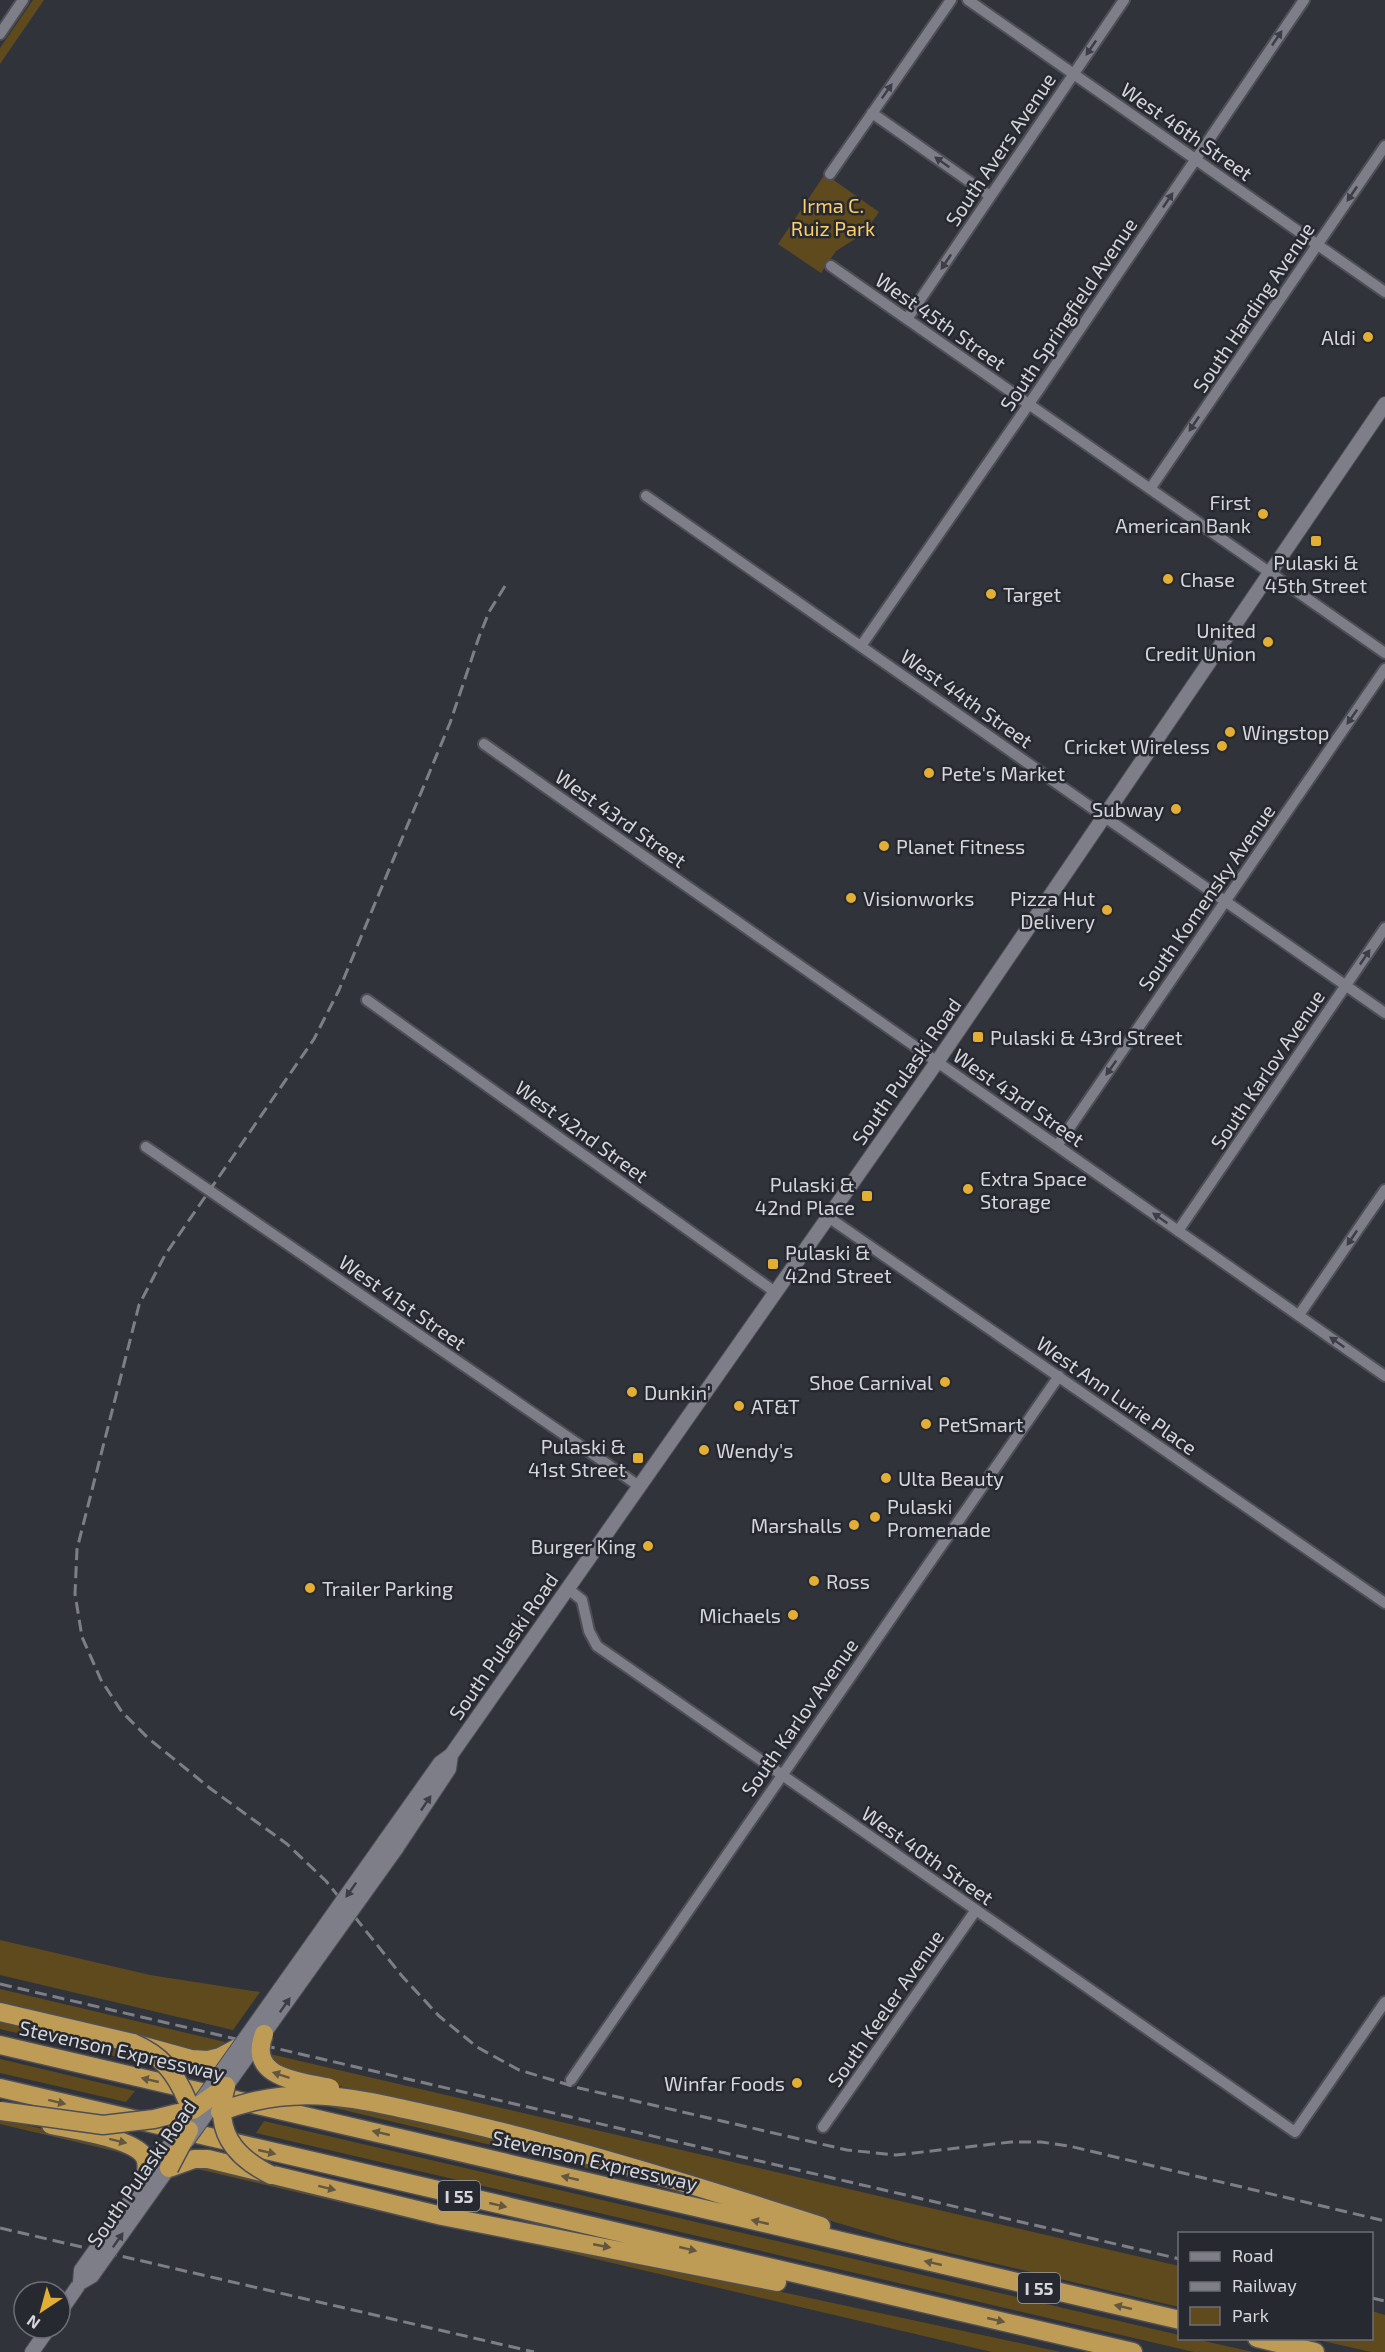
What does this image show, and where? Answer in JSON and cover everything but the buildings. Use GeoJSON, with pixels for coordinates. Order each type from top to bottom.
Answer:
{"type":"FeatureCollection","features":[{"type":"Feature","properties":{"kind":"highway"},"geometry":{"type":"LineString","coordinates":[[0,2012],[191,2059],[208,2060],[239,2048]]}},
{"type":"Feature","properties":{"kind":"highway"},"geometry":{"type":"LineString","coordinates":[[264,2034],[261,2041],[262,2062],[276,2075],[418,2112]]}},
{"type":"Feature","properties":{"kind":"highway"},"geometry":{"type":"LineString","coordinates":[[133,2043],[158,2056],[169,2067],[194,2121]]}},
{"type":"Feature","properties":{"kind":"highway","name":"Stevenson Expressway"},"geometry":{"type":"LineString","coordinates":[[0,2045],[1178,2320]]}},
{"type":"Feature","properties":{"kind":"highway"},"geometry":{"type":"LineString","coordinates":[[239,2048],[220,2112],[225,2128],[238,2151],[248,2161],[271,2175]]}},
{"type":"Feature","properties":{"kind":"highway"},"geometry":{"type":"LineString","coordinates":[[166,2149],[226,2086]]}},
{"type":"Feature","properties":{"kind":"highway","name":"I 55"},"geometry":{"type":"LineString","coordinates":[[0,2088],[1133,2352]]}},
{"type":"Feature","properties":{"kind":"highway"},"geometry":{"type":"LineString","coordinates":[[0,2111],[103,2125],[154,2119],[194,2121],[262,2099],[283,2095],[318,2095],[369,2101],[512,2133],[705,2188],[825,2227],[899,2255]]}},
{"type":"Feature","properties":{"kind":"highway"},"geometry":{"type":"LineString","coordinates":[[0,2111],[128,2144],[143,2155],[147,2164],[146,2179]]}},
{"type":"Feature","properties":{"kind":"highway"},"geometry":{"type":"LineString","coordinates":[[169,2168],[194,2121]]}},
{"type":"Feature","properties":{"kind":"highway"},"geometry":{"type":"LineString","coordinates":[[169,2168],[194,2159],[208,2159],[421,2211],[839,2295],[918,2302]]}},
{"type":"Feature","properties":{"kind":"highway"},"geometry":{"type":"LineString","coordinates":[[1265,2340],[1315,2352]]}},
{"type":"Feature","properties":{"kind":"main road","name":"South Pulaski Road"},"geometry":{"type":"LineString","coordinates":[[194,2121],[239,2048],[440,1763],[451,1755],[937,1062],[1385,404]]}},
{"type":"Feature","properties":{"kind":"main road","name":"South Pulaski Road"},"geometry":{"type":"LineString","coordinates":[[226,2086],[402,1840],[449,1769],[451,1755]]}},
{"type":"Feature","properties":{"kind":"main road","name":"South Pulaski Road"},"geometry":{"type":"LineString","coordinates":[[80,2283],[81,2270],[166,2149]]}},
{"type":"Feature","properties":{"kind":"main road","name":"South Pulaski Road"},"geometry":{"type":"LineString","coordinates":[[72,2295],[80,2283],[92,2277],[169,2168]]}},
{"type":"Feature","properties":{"kind":"street"},"geometry":{"type":"LineString","coordinates":[[0,34],[23,0]]}},
{"type":"Feature","properties":{"kind":"street"},"geometry":{"type":"LineString","coordinates":[[830,174],[951,0]]}},
{"type":"Feature","properties":{"kind":"street","name":"West 46th Street"},"geometry":{"type":"LineString","coordinates":[[968,0],[1385,291]]}},
{"type":"Feature","properties":{"kind":"street","name":"South Avers Avenue"},"geometry":{"type":"LineString","coordinates":[[907,319],[1124,0]]}},
{"type":"Feature","properties":{"kind":"street","name":"South Springfield Avenue"},"geometry":{"type":"LineString","coordinates":[[861,646],[1304,0]]}},
{"type":"Feature","properties":{"kind":"street"},"geometry":{"type":"LineString","coordinates":[[872,113],[990,196]]}},
{"type":"Feature","properties":{"kind":"street","name":"South Harding Avenue"},"geometry":{"type":"LineString","coordinates":[[1150,489],[1385,146]]}},
{"type":"Feature","properties":{"kind":"street","name":"West 45th Street"},"geometry":{"type":"LineString","coordinates":[[831,266],[1385,654]]}},
{"type":"Feature","properties":{"kind":"street","name":"West 44th Street"},"geometry":{"type":"LineString","coordinates":[[646,496],[1385,1013]]}},
{"type":"Feature","properties":{"kind":"street","name":"South Komensky Avenue"},"geometry":{"type":"LineString","coordinates":[[1057,1146],[1385,669]]}},
{"type":"Feature","properties":{"kind":"street","name":"West 43rd Street"},"geometry":{"type":"LineString","coordinates":[[484,744],[1385,1376]]}},
{"type":"Feature","properties":{"kind":"street","name":"South Karlov Avenue"},"geometry":{"type":"LineString","coordinates":[[1178,1231],[1385,928]]}},
{"type":"Feature","properties":{"kind":"street","name":"West 42nd Street"},"geometry":{"type":"LineString","coordinates":[[367,1000],[776,1292]]}},
{"type":"Feature","properties":{"kind":"street","name":"West 41st Street"},"geometry":{"type":"LineString","coordinates":[[146,1147],[639,1486]]}},
{"type":"Feature","properties":{"kind":"street"},"geometry":{"type":"LineString","coordinates":[[1299,1315],[1385,1190]]}},
{"type":"Feature","properties":{"kind":"street","name":"West Ann Lurie Place"},"geometry":{"type":"LineString","coordinates":[[828,1217],[1385,1603]]}},
{"type":"Feature","properties":{"kind":"street","name":"South Karlov Avenue"},"geometry":{"type":"LineString","coordinates":[[571,2080],[1059,1376]]}},
{"type":"Feature","properties":{"kind":"street","name":"West 40th Street"},"geometry":{"type":"LineString","coordinates":[[567,1588],[582,1600],[589,1631],[597,1646],[1295,2132],[1385,2002]]}},
{"type":"Feature","properties":{"kind":"street","name":"South Keeler Avenue"},"geometry":{"type":"LineString","coordinates":[[823,2127],[976,1910]]}},
{"type":"Feature","properties":{"kind":"green space"},"geometry":{"type":"Polygon","coordinates":[[[33,0],[44,0],[0,64],[0,48],[33,0]]]}},
{"type":"Feature","properties":{"kind":"green space","name":"Irma C. Ruiz Park"},"geometry":{"type":"Polygon","coordinates":[[[825,174],[879,212],[867,229],[836,251],[821,273],[778,244],[825,174]]]}},
{"type":"Feature","properties":{"kind":"green space"},"geometry":{"type":"Polygon","coordinates":[[[0,1940],[150,1975],[260,1992],[233,2030],[0,1975],[0,1940]]]}},
{"type":"Feature","properties":{"kind":"green space"},"geometry":{"type":"Polygon","coordinates":[[[0,1989],[225,2042],[207,2053],[0,2007],[0,1989]]]}},
{"type":"Feature","properties":{"kind":"green space"},"geometry":{"type":"Polygon","coordinates":[[[0,2020],[128,2049],[155,2063],[153,2065],[0,2029],[0,2020]]]}},
{"type":"Feature","properties":{"kind":"green space"},"geometry":{"type":"Polygon","coordinates":[[[270,2054],[1178,2266],[1178,2307],[903,2242],[513,2128],[278,2071],[273,2066],[270,2054]]]}},
{"type":"Feature","properties":{"kind":"green space"},"geometry":{"type":"Polygon","coordinates":[[[0,2059],[135,2091],[126,2102],[0,2073],[0,2059]]]}},
{"type":"Feature","properties":{"kind":"green space"},"geometry":{"type":"Polygon","coordinates":[[[314,2103],[414,2118],[649,2179],[596,2170],[314,2103]]]}},
{"type":"Feature","properties":{"kind":"green space"},"geometry":{"type":"Polygon","coordinates":[[[0,2119],[124,2148],[135,2156],[0,2124],[0,2119]]]}},
{"type":"Feature","properties":{"kind":"green space"},"geometry":{"type":"Polygon","coordinates":[[[264,2121],[1178,2335],[1178,2340],[1199,2340],[1253,2352],[1194,2352],[256,2133],[264,2121]]]}},
{"type":"Feature","properties":{"kind":"green space"},"geometry":{"type":"Polygon","coordinates":[[[199,2167],[1061,2352],[992,2352],[420,2218],[415,2220],[193,2168],[199,2167]]]}},
{"type":"Feature","properties":{"kind":"green space"},"geometry":{"type":"Polygon","coordinates":[[[1373,2311],[1385,2315],[1385,2352],[1371,2352],[1318,2340],[1373,2340],[1373,2311]]]}},
{"type":"Feature","properties":{"kind":"railway"},"geometry":{"type":"LineString","coordinates":[[505,586],[489,612],[450,723],[339,990],[314,1039],[165,1255],[139,1305],[77,1549],[75,1594],[82,1637],[101,1680],[122,1712],[148,1738],[211,1789],[287,1844],[326,1881],[402,1976],[439,2016],[477,2047],[519,2070],[579,2088],[847,2150],[896,2155],[1011,2142],[1041,2142],[1069,2146],[1385,2221]]}},
{"type":"Feature","properties":{"kind":"railway"},"geometry":{"type":"LineString","coordinates":[[0,1984],[1178,2259]]}},
{"type":"Feature","properties":{"kind":"railway"},"geometry":{"type":"LineString","coordinates":[[0,2228],[534,2352]]}},
{"type":"Feature","properties":{"kind":"railway"},"geometry":{"type":"LineString","coordinates":[[1373,2298],[1385,2301]]}},
{"type":"Feature","properties":{"kind":"place","name":"Aldi"},"geometry":{"type":"Point","coordinates":[1368,337]}},
{"type":"Feature","properties":{"kind":"place","name":"First American Bank"},"geometry":{"type":"Point","coordinates":[1263,514]}},
{"type":"Feature","properties":{"kind":"place","name":"Pulaski & 45th Street"},"geometry":{"type":"Point","coordinates":[1316,541]}},
{"type":"Feature","properties":{"kind":"place","name":"Chase"},"geometry":{"type":"Point","coordinates":[1168,579]}},
{"type":"Feature","properties":{"kind":"place","name":"Target"},"geometry":{"type":"Point","coordinates":[991,594]}},
{"type":"Feature","properties":{"kind":"place","name":"United Credit Union"},"geometry":{"type":"Point","coordinates":[1268,642]}},
{"type":"Feature","properties":{"kind":"place","name":"Wingstop"},"geometry":{"type":"Point","coordinates":[1230,732]}},
{"type":"Feature","properties":{"kind":"place","name":"Cricket Wireless"},"geometry":{"type":"Point","coordinates":[1222,746]}},
{"type":"Feature","properties":{"kind":"place","name":"Pete's Market"},"geometry":{"type":"Point","coordinates":[929,773]}},
{"type":"Feature","properties":{"kind":"place","name":"Subway"},"geometry":{"type":"Point","coordinates":[1176,809]}},
{"type":"Feature","properties":{"kind":"place","name":"Planet Fitness"},"geometry":{"type":"Point","coordinates":[884,846]}},
{"type":"Feature","properties":{"kind":"place","name":"Visionworks"},"geometry":{"type":"Point","coordinates":[851,898]}},
{"type":"Feature","properties":{"kind":"place","name":"Pizza Hut Delivery"},"geometry":{"type":"Point","coordinates":[1107,910]}},
{"type":"Feature","properties":{"kind":"place","name":"Pulaski & 43rd Street"},"geometry":{"type":"Point","coordinates":[978,1037]}},
{"type":"Feature","properties":{"kind":"place","name":"Extra Space Storage"},"geometry":{"type":"Point","coordinates":[968,1189]}},
{"type":"Feature","properties":{"kind":"place","name":"Pulaski & 42nd Place"},"geometry":{"type":"Point","coordinates":[867,1196]}},
{"type":"Feature","properties":{"kind":"place","name":"Pulaski & 42nd Street"},"geometry":{"type":"Point","coordinates":[773,1264]}},
{"type":"Feature","properties":{"kind":"place","name":"Shoe Carnival"},"geometry":{"type":"Point","coordinates":[945,1382]}},
{"type":"Feature","properties":{"kind":"place","name":"Dunkin'"},"geometry":{"type":"Point","coordinates":[632,1392]}},
{"type":"Feature","properties":{"kind":"place","name":"AT&T"},"geometry":{"type":"Point","coordinates":[739,1406]}},
{"type":"Feature","properties":{"kind":"place","name":"PetSmart"},"geometry":{"type":"Point","coordinates":[926,1424]}},
{"type":"Feature","properties":{"kind":"place","name":"Wendy's"},"geometry":{"type":"Point","coordinates":[704,1450]}},
{"type":"Feature","properties":{"kind":"place","name":"Pulaski & 41st Street"},"geometry":{"type":"Point","coordinates":[638,1458]}},
{"type":"Feature","properties":{"kind":"place","name":"Ulta Beauty"},"geometry":{"type":"Point","coordinates":[886,1478]}},
{"type":"Feature","properties":{"kind":"place","name":"Pulaski Promenade"},"geometry":{"type":"Point","coordinates":[875,1517]}},
{"type":"Feature","properties":{"kind":"place","name":"Marshalls"},"geometry":{"type":"Point","coordinates":[854,1525]}},
{"type":"Feature","properties":{"kind":"place","name":"Burger King"},"geometry":{"type":"Point","coordinates":[648,1546]}},
{"type":"Feature","properties":{"kind":"place","name":"Ross"},"geometry":{"type":"Point","coordinates":[814,1581]}},
{"type":"Feature","properties":{"kind":"place","name":"Trailer Parking"},"geometry":{"type":"Point","coordinates":[310,1588]}},
{"type":"Feature","properties":{"kind":"place","name":"Michaels"},"geometry":{"type":"Point","coordinates":[793,1615]}},
{"type":"Feature","properties":{"kind":"place","name":"Winfar Foods"},"geometry":{"type":"Point","coordinates":[797,2083]}}]}
